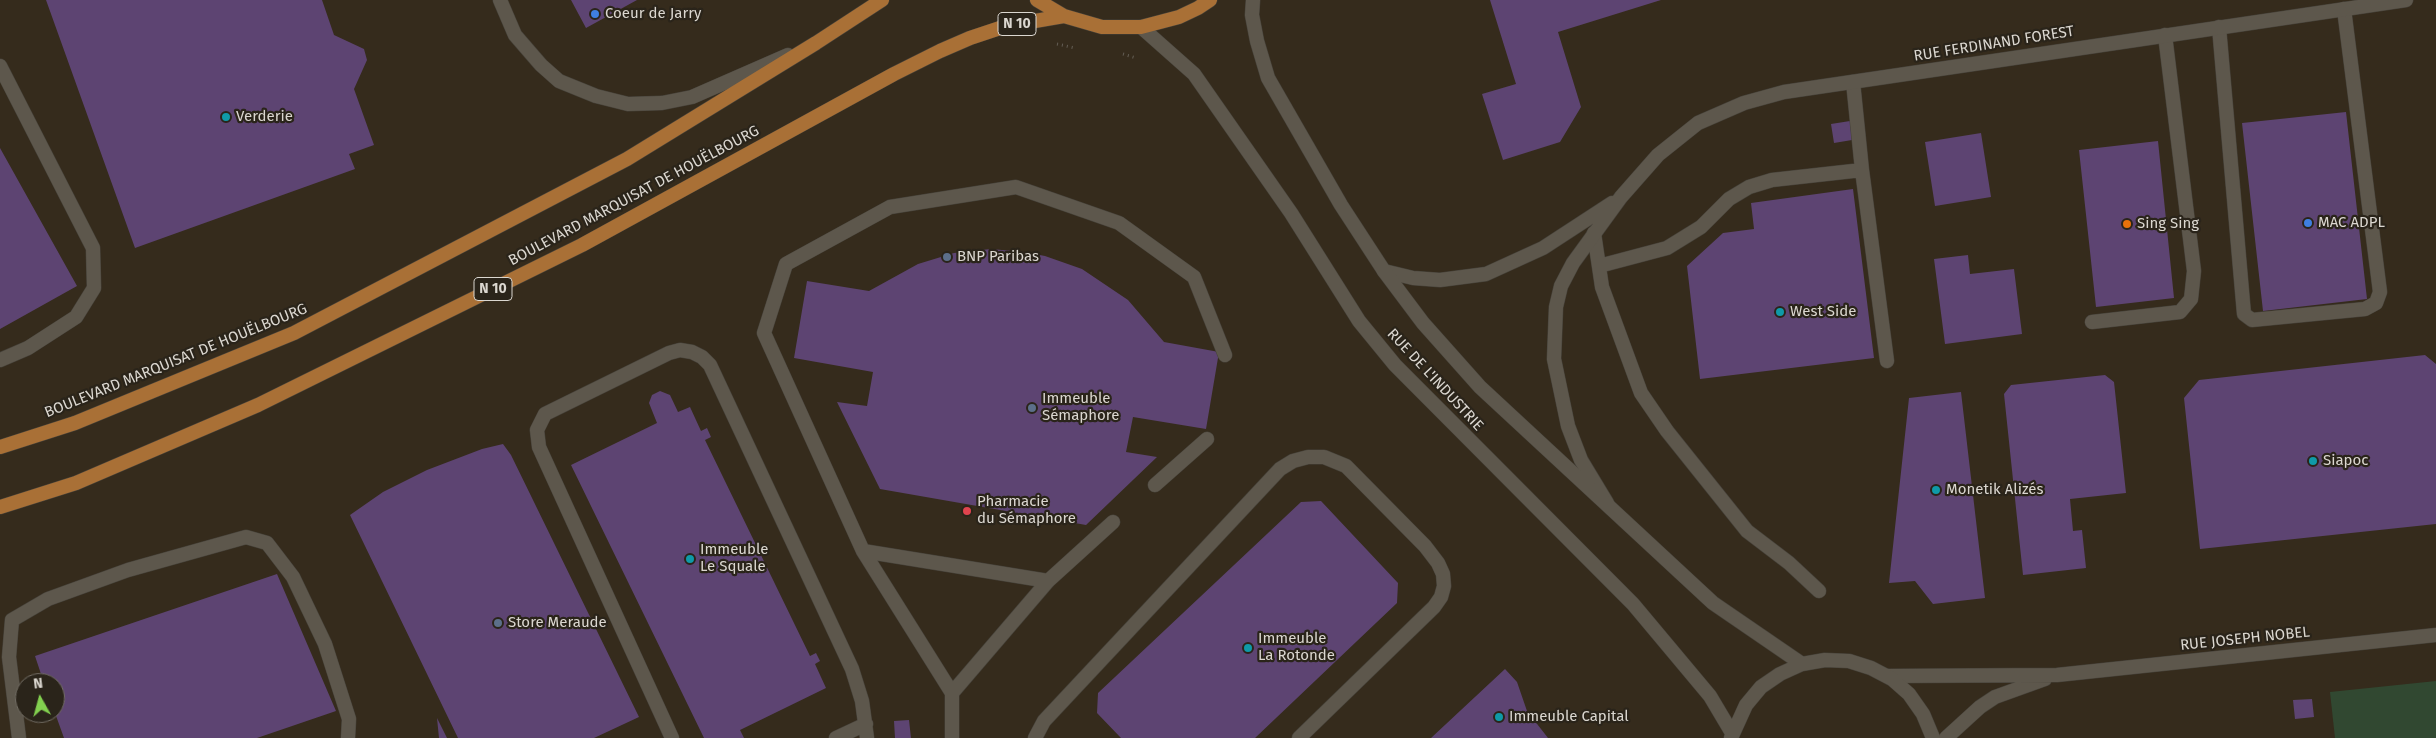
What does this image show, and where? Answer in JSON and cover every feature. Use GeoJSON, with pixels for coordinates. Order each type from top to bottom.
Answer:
{"type":"FeatureCollection","features":[{"type":"Feature","properties":{"kind":"main road","name":"BOULEVARD MARQUISAT DE HOUËLBOURG"},"geometry":{"type":"LineString","coordinates":[[0,447],[75,423],[294,333],[626,159],[816,43],[882,0]]}},
{"type":"Feature","properties":{"kind":"main road"},"geometry":{"type":"LineString","coordinates":[[1037,0],[1064,16],[1102,27],[1141,27],[1179,17],[1210,0]]}},
{"type":"Feature","properties":{"kind":"main road","name":"BOULEVARD MARQUISAT DE HOUËLBOURG"},"geometry":{"type":"LineString","coordinates":[[0,507],[76,483],[258,405],[582,245],[894,74],[940,51],[1006,26],[1064,16]]}},
{"type":"Feature","properties":{"kind":"street"},"geometry":{"type":"LineString","coordinates":[[500,0],[515,35],[541,66],[559,81],[596,96],[628,104],[662,103],[692,97],[816,43]]}},
{"type":"Feature","properties":{"kind":"street","name":"RUE DE L'INDUSTRIE"},"geometry":{"type":"LineString","coordinates":[[1253,0],[1252,14],[1257,41],[1268,78],[1341,205],[1384,271],[1423,323],[1480,387],[1713,602],[1802,664]]}},
{"type":"Feature","properties":{"kind":"street","name":"RUE FERDINAND FOREST"},"geometry":{"type":"LineString","coordinates":[[1612,510],[1581,460],[1568,426],[1554,359],[1554,331],[1561,286],[1573,263],[1621,197],[1658,155],[1698,123],[1744,103],[1776,94],[2406,0]]}},
{"type":"Feature","properties":{"kind":"street"},"geometry":{"type":"LineString","coordinates":[[2219,27],[2244,314],[2252,320],[2366,309],[2376,303],[2380,292],[2344,9]]}},
{"type":"Feature","properties":{"kind":"street","name":"RUE DE L'INDUSTRIE"},"geometry":{"type":"LineString","coordinates":[[1141,27],[1194,74],[1291,212],[1359,320],[1395,365],[1633,604],[1710,696],[1732,736]]}},
{"type":"Feature","properties":{"kind":"street"},"geometry":{"type":"LineString","coordinates":[[2092,322],[2180,312],[2191,299],[2194,271],[2164,35]]}},
{"type":"Feature","properties":{"kind":"street"},"geometry":{"type":"LineString","coordinates":[[0,66],[92,248],[94,288],[76,317],[28,348],[0,360]]}},
{"type":"Feature","properties":{"kind":"street"},"geometry":{"type":"LineString","coordinates":[[1852,82],[1887,361]]}},
{"type":"Feature","properties":{"kind":"street"},"geometry":{"type":"LineString","coordinates":[[1599,266],[1667,248],[1701,227],[1729,199],[1749,187],[1772,180],[1862,170]]}},
{"type":"Feature","properties":{"kind":"street"},"geometry":{"type":"LineString","coordinates":[[952,738],[952,692],[863,551],[764,333],[786,264],[890,207],[1016,187],[1120,223],[1194,277],[1225,355]]}},
{"type":"Feature","properties":{"kind":"street","name":"RUE FERDINAND FOREST"},"geometry":{"type":"LineString","coordinates":[[1384,271],[1413,278],[1440,280],[1461,279],[1486,274],[1543,248],[1621,197]]}},
{"type":"Feature","properties":{"kind":"street"},"geometry":{"type":"LineString","coordinates":[[1594,233],[1602,287],[1641,393],[1667,431],[1746,531],[1788,563],[1819,591]]}},
{"type":"Feature","properties":{"kind":"street"},"geometry":{"type":"LineString","coordinates":[[672,738],[539,447],[537,430],[545,414],[669,353],[680,350],[692,352],[702,357],[710,366],[852,670],[862,701],[866,731],[836,738]]}},
{"type":"Feature","properties":{"kind":"street"},"geometry":{"type":"LineString","coordinates":[[1154,485],[1207,439]]}},
{"type":"Feature","properties":{"kind":"street"},"geometry":{"type":"LineString","coordinates":[[1036,738],[1044,721],[1280,469],[1293,461],[1308,456],[1324,457],[1346,466],[1425,546],[1438,563],[1443,574],[1444,586],[1441,597],[1434,607],[1299,738]]}},
{"type":"Feature","properties":{"kind":"street"},"geometry":{"type":"LineString","coordinates":[[952,692],[1048,581],[1113,522]]}},
{"type":"Feature","properties":{"kind":"street"},"geometry":{"type":"LineString","coordinates":[[19,738],[8,657],[12,620],[48,599],[119,573],[246,537],[268,543],[293,576],[325,644],[349,719],[348,738]]}},
{"type":"Feature","properties":{"kind":"street"},"geometry":{"type":"LineString","coordinates":[[863,551],[1048,581]]}},
{"type":"Feature","properties":{"kind":"street","name":"RUE JOSEPH NOBEL"},"geometry":{"type":"LineString","coordinates":[[1887,676],[2057,675],[2436,635]]}},
{"type":"Feature","properties":{"kind":"street","name":"RUE DE L'INDUSTRIE"},"geometry":{"type":"LineString","coordinates":[[1732,736],[1746,705],[1761,687],[1780,674],[1802,664],[1825,660],[1849,661],[1871,668],[1887,676],[1909,694],[1923,714],[1932,738]]}},
{"type":"Feature","properties":{"kind":"street","name":"RUE JOSEPH NOBEL"},"geometry":{"type":"LineString","coordinates":[[1946,738],[1980,706],[1994,697],[2057,675]]}},
{"type":"Feature","properties":{"kind":"path"},"geometry":{"type":"LineString","coordinates":[[1056,44],[1082,49]]}},
{"type":"Feature","properties":{"kind":"path"},"geometry":{"type":"LineString","coordinates":[[1114,51],[1141,60]]}},
{"type":"Feature","properties":{"kind":"shaded area"},"geometry":{"type":"Polygon","coordinates":[[[0,0],[2436,0],[2436,738],[0,738],[0,0]]]}},
{"type":"Feature","properties":{"kind":"green space"},"geometry":{"type":"Polygon","coordinates":[[[2436,681],[2436,738],[2335,738],[2330,692],[2436,681]]]}},
{"type":"Feature","properties":{"kind":"building","name":"Verderie"},"geometry":{"type":"Polygon","coordinates":[[[46,0],[322,0],[334,35],[364,49],[367,60],[354,89],[374,145],[349,154],[355,169],[135,248],[46,0]]]}},
{"type":"Feature","properties":{"kind":"building","name":"Coeur de Jarry"},"geometry":{"type":"Polygon","coordinates":[[[571,0],[637,0],[586,28],[571,0]]]}},
{"type":"Feature","properties":{"kind":"building"},"geometry":{"type":"Polygon","coordinates":[[[1490,0],[1661,0],[1558,32],[1581,107],[1560,142],[1503,160],[1482,94],[1516,84],[1490,0]]]}},
{"type":"Feature","properties":{"kind":"building"},"geometry":{"type":"Polygon","coordinates":[[[2346,112],[2367,299],[2263,311],[2242,123],[2346,112]]]}},
{"type":"Feature","properties":{"kind":"building"},"geometry":{"type":"Polygon","coordinates":[[[1850,121],[1852,140],[1834,143],[1831,124],[1850,121]]]}},
{"type":"Feature","properties":{"kind":"building"},"geometry":{"type":"Polygon","coordinates":[[[1981,133],[1991,197],[1935,206],[1925,142],[1981,133]]]}},
{"type":"Feature","properties":{"kind":"building","name":"Sing Sing"},"geometry":{"type":"Polygon","coordinates":[[[2158,141],[2174,298],[2096,307],[2079,150],[2158,141]]]}},
{"type":"Feature","properties":{"kind":"building"},"geometry":{"type":"Polygon","coordinates":[[[0,148],[77,286],[0,329],[0,148]]]}},
{"type":"Feature","properties":{"kind":"building","name":"West Side"},"geometry":{"type":"Polygon","coordinates":[[[1853,189],[1874,358],[1700,379],[1687,266],[1723,233],[1754,229],[1751,203],[1853,189]]]}},
{"type":"Feature","properties":{"kind":"building"},"geometry":{"type":"Polygon","coordinates":[[[991,249],[1045,256],[1082,269],[1128,300],[1164,342],[1219,352],[1206,429],[1133,417],[1126,452],[1157,457],[1086,525],[880,489],[837,402],[867,406],[873,372],[794,358],[807,281],[869,291],[918,264],[954,253],[991,249]]]}},
{"type":"Feature","properties":{"kind":"building"},"geometry":{"type":"Polygon","coordinates":[[[1968,255],[1970,274],[2014,269],[2022,334],[1945,344],[1934,259],[1968,255]]]}},
{"type":"Feature","properties":{"kind":"building","name":"Siapoc"},"geometry":{"type":"Polygon","coordinates":[[[2425,355],[2436,364],[2436,524],[2200,549],[2184,398],[2199,380],[2425,355]]]}},
{"type":"Feature","properties":{"kind":"building"},"geometry":{"type":"Polygon","coordinates":[[[2105,375],[2114,382],[2126,493],[2070,499],[2073,531],[2082,530],[2086,568],[2023,575],[2004,394],[2011,385],[2105,375]]]}},
{"type":"Feature","properties":{"kind":"building","name":"Immeuble Le Squale"},"geometry":{"type":"Polygon","coordinates":[[[660,391],[670,395],[678,412],[690,407],[701,431],[707,428],[711,437],[705,440],[810,656],[816,653],[820,661],[815,664],[826,688],[740,730],[744,738],[704,738],[571,465],[657,423],[649,403],[652,395],[660,391]]]}},
{"type":"Feature","properties":{"kind":"building","name":"Monetik Alizés"},"geometry":{"type":"Polygon","coordinates":[[[1961,392],[1985,598],[1933,604],[1915,581],[1889,583],[1909,398],[1961,392]]]}},
{"type":"Feature","properties":{"kind":"building","name":"Store Meraude"},"geometry":{"type":"Polygon","coordinates":[[[503,444],[511,455],[639,717],[594,738],[458,738],[350,515],[383,492],[427,470],[482,449],[503,444]]]}},
{"type":"Feature","properties":{"kind":"building","name":"Immeuble La Rotonde"},"geometry":{"type":"Polygon","coordinates":[[[1321,501],[1398,583],[1397,603],[1255,738],[1121,738],[1097,713],[1098,693],[1301,502],[1321,501]]]}},
{"type":"Feature","properties":{"kind":"building"},"geometry":{"type":"Polygon","coordinates":[[[277,574],[336,711],[257,738],[64,738],[59,723],[65,723],[65,673],[41,673],[35,656],[277,574]]]}},
{"type":"Feature","properties":{"kind":"building"},"geometry":{"type":"Polygon","coordinates":[[[1505,669],[1517,682],[1527,711],[1548,738],[1431,738],[1505,669]]]}},
{"type":"Feature","properties":{"kind":"building"},"geometry":{"type":"Polygon","coordinates":[[[2312,699],[2314,717],[2295,719],[2293,700],[2312,699]]]}},
{"type":"Feature","properties":{"kind":"building"},"geometry":{"type":"Polygon","coordinates":[[[437,718],[447,738],[439,738],[437,718]]]}},
{"type":"Feature","properties":{"kind":"building"},"geometry":{"type":"Polygon","coordinates":[[[909,720],[911,738],[895,738],[894,721],[909,720]]]}},
{"type":"Feature","properties":{"kind":"place","name":"Coeur de Jarry"},"geometry":{"type":"Point","coordinates":[595,14]}},
{"type":"Feature","properties":{"kind":"place","name":"Verderie"},"geometry":{"type":"Point","coordinates":[226,117]}},
{"type":"Feature","properties":{"kind":"place","name":"MAC ADPL"},"geometry":{"type":"Point","coordinates":[2308,223]}},
{"type":"Feature","properties":{"kind":"place","name":"Sing Sing"},"geometry":{"type":"Point","coordinates":[2127,224]}},
{"type":"Feature","properties":{"kind":"place","name":"BNP Paribas"},"geometry":{"type":"Point","coordinates":[947,257]}},
{"type":"Feature","properties":{"kind":"place","name":"West Side"},"geometry":{"type":"Point","coordinates":[1780,312]}},
{"type":"Feature","properties":{"kind":"place","name":"Immeuble Sémaphore"},"geometry":{"type":"Point","coordinates":[1032,408]}},
{"type":"Feature","properties":{"kind":"place","name":"Siapoc"},"geometry":{"type":"Point","coordinates":[2313,461]}},
{"type":"Feature","properties":{"kind":"place","name":"Monetik Alizés"},"geometry":{"type":"Point","coordinates":[1936,490]}},
{"type":"Feature","properties":{"kind":"place","name":"Pharmacie du Sémaphore"},"geometry":{"type":"Point","coordinates":[967,511]}},
{"type":"Feature","properties":{"kind":"place","name":"Immeuble Le Squale"},"geometry":{"type":"Point","coordinates":[690,559]}},
{"type":"Feature","properties":{"kind":"place","name":"Store Meraude"},"geometry":{"type":"Point","coordinates":[498,623]}},
{"type":"Feature","properties":{"kind":"place","name":"Immeuble La Rotonde"},"geometry":{"type":"Point","coordinates":[1248,648]}},
{"type":"Feature","properties":{"kind":"place","name":"Immeuble Capital"},"geometry":{"type":"Point","coordinates":[1499,717]}}]}
